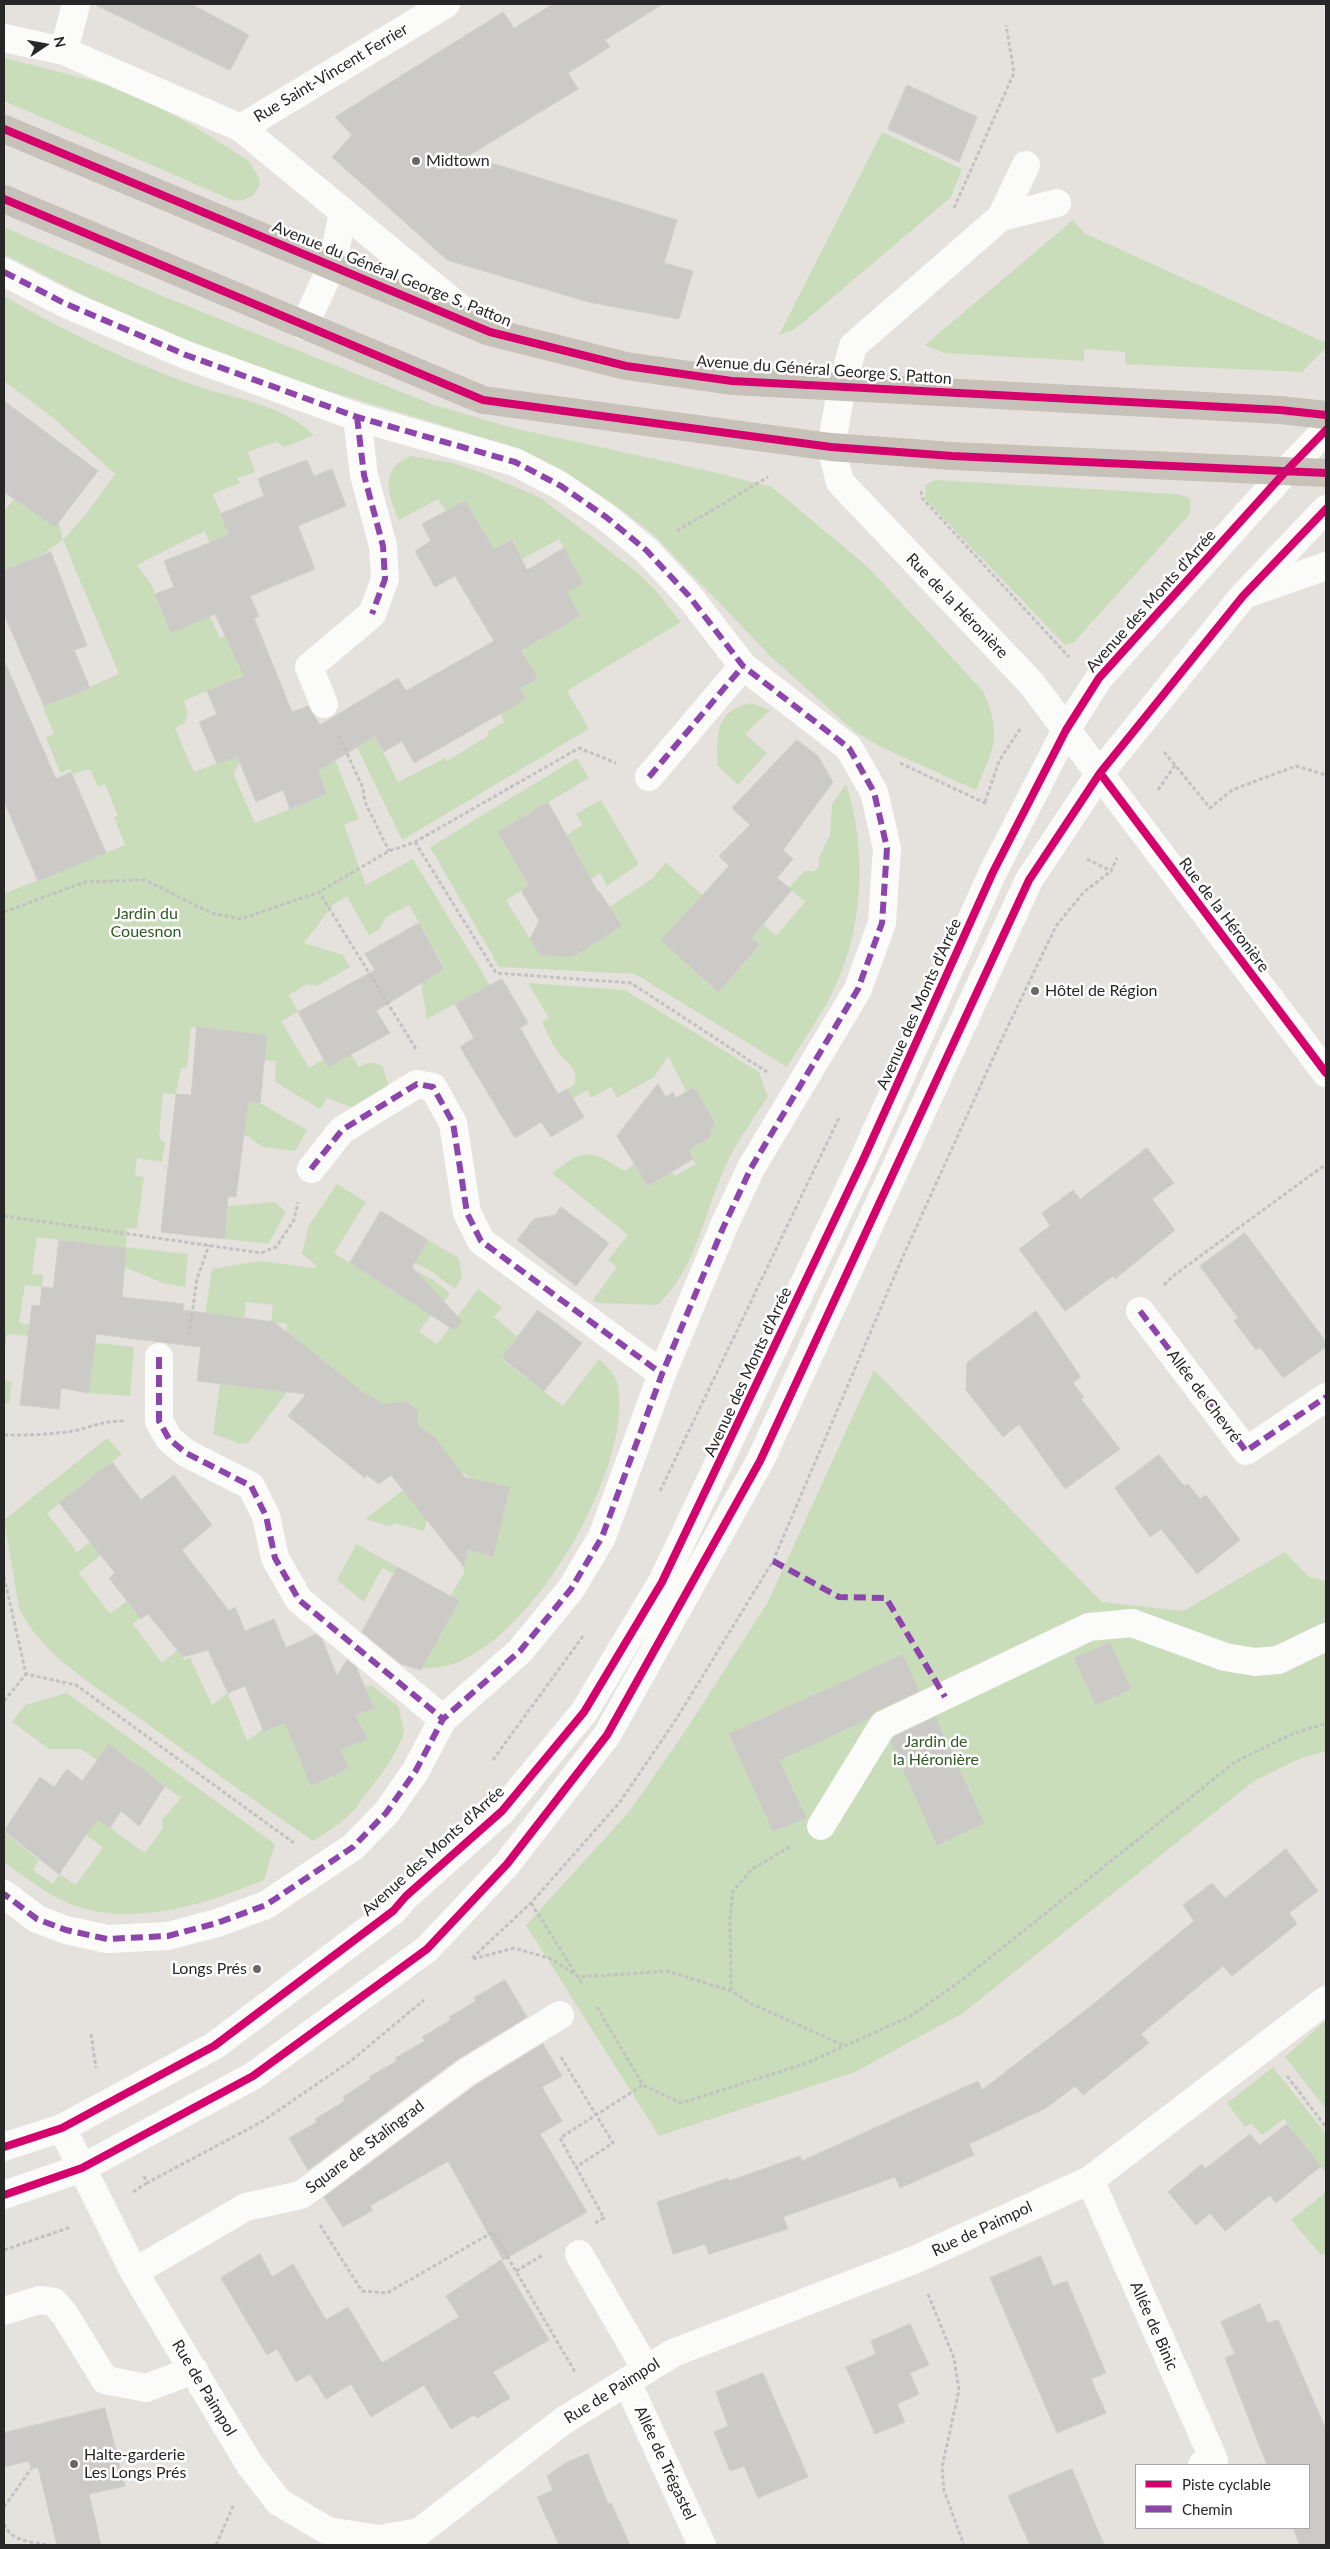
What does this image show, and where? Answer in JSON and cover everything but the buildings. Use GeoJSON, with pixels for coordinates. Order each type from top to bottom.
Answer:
{"type":"FeatureCollection","features":[{"type":"Feature","properties":{"kind":"main road","name":"Avenue du Général George S. Patton"},"geometry":{"type":"LineString","coordinates":[[4,129],[490,332],[626,366],[732,381],[1280,410],[1326,415]]}},
{"type":"Feature","properties":{"kind":"main road"},"geometry":{"type":"LineString","coordinates":[[4,199],[483,400],[831,447],[952,456],[1326,473]]}},
{"type":"Feature","properties":{"kind":"street"},"geometry":{"type":"LineString","coordinates":[[64,51],[76,4]]}},
{"type":"Feature","properties":{"kind":"street","name":"Rue Saint-Vincent Ferrier"},"geometry":{"type":"LineString","coordinates":[[241,128],[446,4]]}},
{"type":"Feature","properties":{"kind":"street"},"geometry":{"type":"LineString","coordinates":[[4,38],[64,51],[241,128],[490,332]]}},
{"type":"Feature","properties":{"kind":"street"},"geometry":{"type":"LineString","coordinates":[[831,447],[842,386],[853,346],[1001,217],[1026,164]]}},
{"type":"Feature","properties":{"kind":"street"},"geometry":{"type":"LineString","coordinates":[[1001,217],[1057,203]]}},
{"type":"Feature","properties":{"kind":"street"},"geometry":{"type":"LineString","coordinates":[[304,326],[332,266],[343,212]]}},
{"type":"Feature","properties":{"kind":"street"},"geometry":{"type":"LineString","coordinates":[[4,272],[64,303],[186,355],[357,417],[515,462],[561,486],[606,516],[646,550],[689,596],[743,666],[849,748],[874,792],[887,848],[882,923],[858,989],[751,1168],[723,1228],[662,1374],[602,1536],[571,1590],[520,1651],[443,1719],[415,1772],[386,1813],[353,1847],[329,1865],[266,1905],[217,1923],[168,1936],[107,1938],[66,1930],[38,1919],[4,1894]]}},
{"type":"Feature","properties":{"kind":"street"},"geometry":{"type":"LineString","coordinates":[[324,704],[309,667],[372,614],[385,579],[383,546],[364,475],[357,417]]}},
{"type":"Feature","properties":{"kind":"street","name":"Avenue des Monts d'Arrée"},"geometry":{"type":"LineString","coordinates":[[4,2148],[62,2128],[214,2046],[393,1911],[406,1896],[502,1811],[584,1712],[662,1582],[675,1556],[863,1160],[993,872],[1066,730],[1099,678],[1286,471],[1326,430]]}},
{"type":"Feature","properties":{"kind":"street","name":"Rue de la Héronière"},"geometry":{"type":"LineString","coordinates":[[831,447],[840,482],[1031,683],[1326,1073]]}},
{"type":"Feature","properties":{"kind":"street"},"geometry":{"type":"LineString","coordinates":[[4,2195],[82,2168],[253,2076],[427,1949],[507,1864],[607,1736],[760,1461],[1029,880],[1100,773],[1243,596],[1326,509]]}},
{"type":"Feature","properties":{"kind":"street"},"geometry":{"type":"LineString","coordinates":[[1243,596],[1326,566]]}},
{"type":"Feature","properties":{"kind":"street"},"geometry":{"type":"LineString","coordinates":[[649,777],[743,666]]}},
{"type":"Feature","properties":{"kind":"street"},"geometry":{"type":"LineString","coordinates":[[311,1169],[342,1130],[417,1084],[432,1087],[454,1124],[467,1213],[481,1241],[662,1374]]}},
{"type":"Feature","properties":{"kind":"street","name":"Allée de Chevré"},"geometry":{"type":"LineString","coordinates":[[1140,1311],[1246,1451],[1326,1397]]}},
{"type":"Feature","properties":{"kind":"street"},"geometry":{"type":"LineString","coordinates":[[159,1357],[159,1421],[169,1439],[186,1453],[251,1486],[266,1516],[275,1558],[299,1600],[443,1719]]}},
{"type":"Feature","properties":{"kind":"street"},"geometry":{"type":"LineString","coordinates":[[821,1826],[883,1725],[1089,1627],[1132,1624],[1225,1657],[1255,1662],[1278,1660],[1326,1637]]}},
{"type":"Feature","properties":{"kind":"street","name":"Rue de Paimpol"},"geometry":{"type":"LineString","coordinates":[[62,2128],[134,2272],[250,2465],[279,2502],[328,2531],[378,2539],[419,2532],[563,2421],[674,2353],[914,2260],[1090,2180],[1326,2000]]}},
{"type":"Feature","properties":{"kind":"street","name":"Square de Stalingrad"},"geometry":{"type":"LineString","coordinates":[[134,2272],[246,2207],[301,2195],[467,2072],[560,2015]]}},
{"type":"Feature","properties":{"kind":"street","name":"Allée de Binic"},"geometry":{"type":"LineString","coordinates":[[1090,2180],[1214,2460],[1204,2464]]}},
{"type":"Feature","properties":{"kind":"street"},"geometry":{"type":"LineString","coordinates":[[579,2254],[636,2376]]}},
{"type":"Feature","properties":{"kind":"street"},"geometry":{"type":"LineString","coordinates":[[4,2311],[39,2300],[54,2302],[65,2315],[105,2380],[146,2388],[194,2370]]}},
{"type":"Feature","properties":{"kind":"street","name":"Allée de Trégastel"},"geometry":{"type":"LineString","coordinates":[[636,2376],[702,2545]]}},
{"type":"Feature","properties":{"kind":"path"},"geometry":{"type":"LineString","coordinates":[[950,217],[1014,73],[1006,25]]}},
{"type":"Feature","properties":{"kind":"path"},"geometry":{"type":"LineString","coordinates":[[920,485],[922,498],[1070,658],[1076,651]]}},
{"type":"Feature","properties":{"kind":"path"},"geometry":{"type":"LineString","coordinates":[[324,704],[363,788],[365,802],[389,851]]}},
{"type":"Feature","properties":{"kind":"path"},"geometry":{"type":"LineString","coordinates":[[4,912],[85,882],[145,880],[211,913],[241,919],[319,892],[389,851],[416,842],[579,748],[649,777]]}},
{"type":"Feature","properties":{"kind":"path"},"geometry":{"type":"LineString","coordinates":[[849,748],[886,756],[1019,821]]}},
{"type":"Feature","properties":{"kind":"path"},"geometry":{"type":"LineString","coordinates":[[1210,808],[1232,790],[1296,766],[1326,776]]}},
{"type":"Feature","properties":{"kind":"path"},"geometry":{"type":"LineString","coordinates":[[416,842],[496,973],[631,983],[798,1092]]}},
{"type":"Feature","properties":{"kind":"path"},"geometry":{"type":"LineString","coordinates":[[319,892],[413,1041],[432,1087]]}},
{"type":"Feature","properties":{"kind":"path"},"geometry":{"type":"LineString","coordinates":[[1140,1311],[1173,1276],[1326,1164]]}},
{"type":"Feature","properties":{"kind":"path"},"geometry":{"type":"LineString","coordinates":[[4,1216],[261,1252],[276,1247],[294,1220],[301,1189],[311,1169]]}},
{"type":"Feature","properties":{"kind":"path"},"geometry":{"type":"LineString","coordinates":[[159,1357],[187,1346],[197,1279],[209,1244]]}},
{"type":"Feature","properties":{"kind":"path"},"geometry":{"type":"LineString","coordinates":[[4,1435],[46,1435],[78,1430],[103,1421],[159,1421]]}},
{"type":"Feature","properties":{"kind":"path"},"geometry":{"type":"LineString","coordinates":[[4,1577],[26,1674]]}},
{"type":"Feature","properties":{"kind":"path"},"geometry":{"type":"LineString","coordinates":[[4,1701],[26,1674]]}},
{"type":"Feature","properties":{"kind":"path"},"geometry":{"type":"LineString","coordinates":[[26,1674],[76,1685],[284,1837],[329,1865]]}},
{"type":"Feature","properties":{"kind":"path"},"geometry":{"type":"LineString","coordinates":[[594,2002],[643,2086],[681,2103],[807,2063],[911,2016],[962,1980],[1235,1762],[1292,1734],[1326,1723]]}},
{"type":"Feature","properties":{"kind":"path"},"geometry":{"type":"LineString","coordinates":[[731,1991],[730,1919],[733,1891],[752,1869],[821,1826]]}},
{"type":"Feature","properties":{"kind":"path"},"geometry":{"type":"LineString","coordinates":[[531,1904],[588,1994]]}},
{"type":"Feature","properties":{"kind":"path"},"geometry":{"type":"LineString","coordinates":[[470,1960],[514,1948],[552,1959],[578,1977],[667,1971],[731,1991],[752,2004],[845,2046]]}},
{"type":"Feature","properties":{"kind":"path"},"geometry":{"type":"LineString","coordinates":[[1264,2047],[1326,2127]]}},
{"type":"Feature","properties":{"kind":"path"},"geometry":{"type":"LineString","coordinates":[[564,2062],[613,2143],[576,2167]]}},
{"type":"Feature","properties":{"kind":"path"},"geometry":{"type":"LineString","coordinates":[[587,2228],[604,2218],[560,2138],[643,2086]]}},
{"type":"Feature","properties":{"kind":"path"},"geometry":{"type":"LineString","coordinates":[[301,2195],[362,2292],[387,2293],[493,2232],[592,2402]]}},
{"type":"Feature","properties":{"kind":"path"},"geometry":{"type":"LineString","coordinates":[[516,2271],[549,2250]]}},
{"type":"Feature","properties":{"kind":"path"},"geometry":{"type":"LineString","coordinates":[[914,2260],[954,2358],[959,2390],[942,2468],[944,2491],[964,2545]]}},
{"type":"Feature","properties":{"kind":"path"},"geometry":{"type":"LineString","coordinates":[[4,2506],[31,2468]]}},
{"type":"Feature","properties":{"kind":"path"},"geometry":{"type":"LineString","coordinates":[[4,2524],[6,2529],[17,2539],[48,2545]]}},
{"type":"Feature","properties":{"kind":"green space"},"geometry":{"type":"Polygon","coordinates":[[[4,58],[114,86],[174,115],[249,161],[258,176],[260,184],[254,195],[242,201],[232,200],[4,101],[4,58]]]}},
{"type":"Feature","properties":{"kind":"green space"},"geometry":{"type":"Polygon","coordinates":[[[882,132],[962,169],[951,197],[805,321],[793,330],[779,335],[882,132]]]}},
{"type":"Feature","properties":{"kind":"green space"},"geometry":{"type":"Polygon","coordinates":[[[1073,220],[1084,233],[1326,343],[1326,348],[1302,372],[1125,364],[1125,352],[1084,349],[1084,361],[943,353],[925,345],[1073,220]]]}},
{"type":"Feature","properties":{"kind":"green space"},"geometry":{"type":"Polygon","coordinates":[[[4,227],[158,294],[431,404],[513,428],[705,470],[772,487],[868,567],[983,691],[993,720],[994,741],[988,762],[976,790],[881,747],[854,731],[772,658],[655,536],[623,511],[561,469],[508,445],[305,384],[127,318],[4,254],[4,227]]]}},
{"type":"Feature","properties":{"kind":"green space","name":"Jardin du Couesnon"},"geometry":{"type":"Polygon","coordinates":[[[4,296],[70,332],[138,363],[201,388],[253,402],[286,415],[314,435],[285,447],[276,442],[248,452],[255,472],[237,478],[240,483],[213,494],[246,575],[213,551],[205,531],[137,565],[151,584],[171,633],[210,616],[220,638],[255,624],[267,665],[184,701],[188,713],[185,723],[175,728],[194,772],[245,752],[234,775],[255,823],[327,794],[309,750],[328,743],[359,819],[344,825],[366,885],[413,859],[490,985],[427,1019],[421,983],[445,969],[409,905],[386,917],[379,930],[369,935],[347,897],[335,903],[304,943],[343,955],[350,967],[317,986],[308,984],[289,995],[298,1012],[281,1021],[309,1068],[324,1059],[351,1054],[359,1067],[371,1063],[383,1067],[389,1087],[354,1108],[327,1098],[320,1109],[275,1082],[276,1061],[254,1059],[257,1034],[197,1027],[191,1028],[187,1068],[181,1068],[176,1094],[163,1093],[159,1138],[165,1143],[162,1162],[137,1158],[135,1176],[144,1177],[137,1229],[127,1228],[126,1247],[188,1254],[185,1287],[163,1283],[124,1267],[126,1248],[37,1237],[32,1274],[43,1275],[42,1287],[25,1285],[19,1323],[30,1325],[29,1336],[7,1334],[4,1357],[4,894],[125,845],[114,817],[118,816],[105,784],[98,787],[90,769],[73,774],[70,769],[60,773],[46,737],[54,734],[43,707],[119,674],[63,540],[86,514],[115,474],[52,417],[4,381],[4,296]]]}},
{"type":"Feature","properties":{"kind":"green space"},"geometry":{"type":"Polygon","coordinates":[[[411,456],[453,463],[485,474],[541,498],[638,573],[656,591],[681,622],[567,691],[589,729],[402,840],[357,747],[375,736],[398,782],[445,758],[447,761],[488,736],[487,732],[504,722],[500,713],[526,699],[520,688],[538,679],[510,629],[557,629],[580,616],[567,592],[583,582],[559,539],[522,559],[512,541],[494,549],[465,501],[446,511],[438,499],[399,520],[388,484],[394,468],[401,461],[411,456]]]}},
{"type":"Feature","properties":{"kind":"green space"},"geometry":{"type":"Polygon","coordinates":[[[935,480],[1176,494],[1188,497],[1191,504],[1189,515],[1074,642],[1065,645],[925,499],[926,485],[935,480]]]}},
{"type":"Feature","properties":{"kind":"green space"},"geometry":{"type":"Polygon","coordinates":[[[27,496],[59,522],[63,540],[37,558],[4,571],[4,511],[14,499],[20,503],[27,496]]]}},
{"type":"Feature","properties":{"kind":"green space"},"geometry":{"type":"Polygon","coordinates":[[[751,703],[770,710],[745,734],[767,753],[738,785],[717,765],[718,734],[720,725],[730,712],[751,703]]]}},
{"type":"Feature","properties":{"kind":"green space"},"geometry":{"type":"Polygon","coordinates":[[[577,758],[589,778],[498,832],[529,886],[506,900],[540,955],[571,953],[615,931],[609,907],[652,879],[666,862],[702,895],[688,911],[669,947],[718,992],[760,946],[751,938],[763,924],[776,936],[805,902],[789,888],[804,871],[814,871],[818,868],[820,855],[830,835],[832,804],[846,784],[853,808],[859,859],[857,911],[852,936],[845,961],[831,996],[787,1067],[635,974],[499,967],[430,847],[577,758]]]}},
{"type":"Feature","properties":{"kind":"green space"},"geometry":{"type":"Polygon","coordinates":[[[601,800],[639,864],[607,886],[600,873],[584,884],[571,861],[578,856],[567,835],[582,825],[576,814],[601,800]]]}},
{"type":"Feature","properties":{"kind":"green space"},"geometry":{"type":"Polygon","coordinates":[[[528,983],[625,990],[759,1072],[768,1097],[727,1162],[690,1259],[671,1290],[658,1305],[598,1303],[593,1300],[617,1267],[608,1260],[628,1235],[552,1173],[573,1159],[588,1154],[603,1159],[625,1171],[634,1164],[648,1186],[672,1172],[675,1176],[696,1164],[688,1150],[709,1138],[714,1121],[694,1087],[686,1091],[668,1056],[654,1077],[617,1098],[611,1087],[591,1098],[587,1090],[573,1099],[567,1089],[575,1084],[575,1073],[551,1041],[542,1022],[549,1018],[528,983]]]}},
{"type":"Feature","properties":{"kind":"green space"},"geometry":{"type":"Polygon","coordinates":[[[237,1101],[260,1103],[307,1130],[295,1151],[262,1147],[251,1138],[234,1131],[237,1101]]]}},
{"type":"Feature","properties":{"kind":"green space"},"geometry":{"type":"Polygon","coordinates":[[[337,1184],[366,1202],[334,1253],[395,1292],[415,1270],[432,1279],[450,1293],[444,1302],[442,1300],[419,1332],[437,1344],[478,1289],[502,1307],[494,1317],[518,1337],[502,1359],[563,1406],[599,1359],[616,1378],[619,1418],[609,1463],[589,1511],[563,1560],[530,1604],[495,1639],[458,1662],[422,1668],[449,1618],[441,1613],[465,1571],[463,1570],[468,1549],[493,1557],[510,1488],[471,1478],[465,1474],[445,1482],[439,1488],[432,1502],[424,1531],[395,1523],[390,1526],[365,1519],[448,1456],[415,1423],[417,1410],[406,1402],[397,1403],[390,1411],[370,1395],[368,1396],[283,1366],[287,1324],[271,1322],[273,1305],[246,1302],[243,1329],[201,1342],[212,1269],[260,1261],[312,1268],[317,1266],[302,1254],[309,1225],[337,1184]]]}},
{"type":"Feature","properties":{"kind":"green space"},"geometry":{"type":"Polygon","coordinates":[[[275,1202],[286,1212],[268,1244],[225,1239],[228,1206],[275,1202]]]}},
{"type":"Feature","properties":{"kind":"green space"},"geometry":{"type":"Polygon","coordinates":[[[428,1240],[459,1258],[462,1278],[455,1288],[433,1272],[414,1263],[428,1240]]]}},
{"type":"Feature","properties":{"kind":"green space"},"geometry":{"type":"Polygon","coordinates":[[[87,1342],[134,1347],[130,1396],[89,1393],[92,1368],[87,1342]]]}},
{"type":"Feature","properties":{"kind":"green space","name":"Jardin de la Héronière"},"geometry":{"type":"Polygon","coordinates":[[[874,1370],[1102,1602],[1183,1611],[1285,1552],[1309,1577],[1326,1581],[1326,1751],[1301,1758],[1254,1781],[963,2013],[855,2072],[659,2136],[526,1925],[628,1813],[684,1733],[768,1602],[874,1370]]]}},
{"type":"Feature","properties":{"kind":"green space"},"geometry":{"type":"Polygon","coordinates":[[[4,1380],[12,1382],[9,1404],[4,1403],[4,1380]]]}},
{"type":"Feature","properties":{"kind":"green space"},"geometry":{"type":"Polygon","coordinates":[[[220,1384],[288,1391],[248,1443],[240,1444],[213,1434],[220,1384]]]}},
{"type":"Feature","properties":{"kind":"green space"},"geometry":{"type":"Polygon","coordinates":[[[107,1438],[122,1454],[47,1513],[77,1552],[96,1537],[106,1551],[79,1573],[110,1614],[127,1601],[140,1618],[133,1624],[162,1663],[179,1649],[184,1660],[190,1657],[212,1705],[228,1693],[247,1741],[263,1729],[265,1732],[291,1720],[311,1786],[348,1769],[340,1750],[367,1739],[355,1715],[374,1708],[365,1687],[371,1685],[398,1706],[404,1730],[402,1739],[388,1765],[354,1810],[339,1824],[313,1841],[86,1681],[41,1641],[19,1608],[4,1520],[107,1438]]]}},
{"type":"Feature","properties":{"kind":"green space"},"geometry":{"type":"Polygon","coordinates":[[[356,1544],[398,1567],[394,1574],[382,1568],[364,1602],[337,1580],[356,1544]]]}},
{"type":"Feature","properties":{"kind":"green space"},"geometry":{"type":"Polygon","coordinates":[[[67,1693],[275,1844],[264,1880],[197,1904],[149,1913],[125,1914],[79,1907],[59,1899],[4,1862],[4,1832],[39,1860],[33,1870],[53,1884],[59,1874],[76,1885],[103,1847],[70,1824],[81,1807],[145,1853],[163,1828],[162,1820],[181,1798],[109,1744],[97,1760],[81,1749],[49,1749],[12,1722],[25,1705],[67,1693]]]}},
{"type":"Feature","properties":{"kind":"green space"},"geometry":{"type":"Polygon","coordinates":[[[1326,2020],[1326,2109],[1285,2057],[1326,2020]]]}},
{"type":"Feature","properties":{"kind":"green space"},"geometry":{"type":"Polygon","coordinates":[[[1273,2067],[1326,2134],[1326,2173],[1284,2119],[1262,2135],[1251,2123],[1245,2127],[1227,2103],[1273,2067]]]}},
{"type":"Feature","properties":{"kind":"green space"},"geometry":{"type":"Polygon","coordinates":[[[1326,2192],[1326,2254],[1321,2255],[1291,2220],[1326,2192]]]}},
{"type":"Feature","properties":{"kind":"marked path"},"geometry":{"type":"LineString","coordinates":[[4,272],[64,303],[186,355],[357,417],[515,462],[561,486],[606,517],[646,550],[689,596],[743,666],[849,748],[874,792],[887,848],[882,923],[858,989],[751,1168],[723,1228],[662,1374],[602,1537],[571,1589],[520,1651],[443,1719],[415,1772],[386,1813],[353,1847],[266,1905],[217,1923],[168,1936],[107,1939],[66,1930],[37,1919],[4,1894]]}},
{"type":"Feature","properties":{"kind":"marked path"},"geometry":{"type":"LineString","coordinates":[[357,417],[364,475],[383,546],[385,579],[372,614]]}},
{"type":"Feature","properties":{"kind":"marked path"},"geometry":{"type":"LineString","coordinates":[[649,777],[743,666]]}},
{"type":"Feature","properties":{"kind":"marked path"},"geometry":{"type":"LineString","coordinates":[[311,1169],[342,1130],[417,1084],[433,1087],[453,1123],[467,1213],[481,1241],[662,1374]]}},
{"type":"Feature","properties":{"kind":"marked path"},"geometry":{"type":"LineString","coordinates":[[1140,1311],[1246,1451],[1326,1397]]}},
{"type":"Feature","properties":{"kind":"marked path"},"geometry":{"type":"LineString","coordinates":[[159,1357],[159,1421],[169,1439],[186,1453],[251,1486],[266,1516],[275,1558],[299,1600],[443,1719]]}},
{"type":"Feature","properties":{"kind":"marked path"},"geometry":{"type":"LineString","coordinates":[[773,1561],[839,1597],[886,1598],[945,1697]]}},
{"type":"Feature","properties":{"kind":"cycle path"},"geometry":{"type":"LineString","coordinates":[[4,129],[490,332],[626,366],[732,381],[1280,410],[1326,415]]}},
{"type":"Feature","properties":{"kind":"cycle path"},"geometry":{"type":"LineString","coordinates":[[4,199],[483,400],[831,447],[952,456],[1326,473]]}},
{"type":"Feature","properties":{"kind":"cycle path"},"geometry":{"type":"LineString","coordinates":[[4,2147],[62,2128],[214,2046],[393,1911],[406,1896],[502,1811],[584,1712],[662,1582],[863,1160],[993,872],[1066,730],[1099,678],[1286,471],[1326,430]]}},
{"type":"Feature","properties":{"kind":"cycle path"},"geometry":{"type":"LineString","coordinates":[[4,2195],[82,2168],[253,2076],[427,1949],[507,1864],[607,1735],[760,1461],[1029,880],[1100,773],[1243,596],[1326,509]]}},
{"type":"Feature","properties":{"kind":"cycle path"},"geometry":{"type":"LineString","coordinates":[[1100,773],[1326,1073]]}},
{"type":"Feature","properties":{"kind":"place","name":"Midtown"},"geometry":{"type":"Point","coordinates":[416,161]}},
{"type":"Feature","properties":{"kind":"place","name":"Hôtel de Région"},"geometry":{"type":"Point","coordinates":[1035,991]}},
{"type":"Feature","properties":{"kind":"place","name":"Longs Prés"},"geometry":{"type":"Point","coordinates":[257,1969]}},
{"type":"Feature","properties":{"kind":"place","name":"Halte-garderie Les Longs Prés"},"geometry":{"type":"Point","coordinates":[74,2464]}}]}
